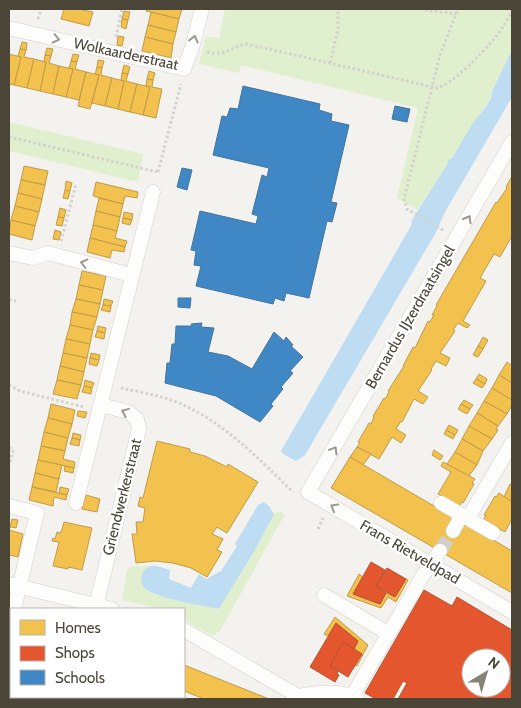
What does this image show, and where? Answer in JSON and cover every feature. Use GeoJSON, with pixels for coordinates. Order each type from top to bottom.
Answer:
{"type":"FeatureCollection","features":[{"type":"Feature","properties":{"kind":"street","name":"Wolkaarderstraat"},"geometry":{"type":"LineString","coordinates":[[9,28],[184,69],[192,48],[202,9]]}},
{"type":"Feature","properties":{"kind":"street","name":"Bernardus IJzerdraatsingel"},"geometry":{"type":"LineString","coordinates":[[303,495],[512,142]]}},
{"type":"Feature","properties":{"kind":"street"},"geometry":{"type":"LineString","coordinates":[[76,503],[153,192]]}},
{"type":"Feature","properties":{"kind":"street"},"geometry":{"type":"LineString","coordinates":[[9,253],[33,258],[48,253],[131,275]]}},
{"type":"Feature","properties":{"kind":"street","name":"Griendwerkerstraat"},"geometry":{"type":"LineString","coordinates":[[96,606],[139,429],[137,419],[128,412],[100,408]]}},
{"type":"Feature","properties":{"kind":"street"},"geometry":{"type":"LineString","coordinates":[[453,531],[459,520],[471,513],[512,443]]}},
{"type":"Feature","properties":{"kind":"street","name":"Frans Rietveldpad"},"geometry":{"type":"LineString","coordinates":[[303,495],[432,564],[512,612]]}},
{"type":"Feature","properties":{"kind":"street"},"geometry":{"type":"LineString","coordinates":[[441,504],[492,534]]}},
{"type":"Feature","properties":{"kind":"street"},"geometry":{"type":"LineString","coordinates":[[9,506],[38,513],[14,585],[14,608]]}},
{"type":"Feature","properties":{"kind":"street"},"geometry":{"type":"LineString","coordinates":[[185,631],[298,697],[323,692],[354,698],[425,572],[440,551]]}},
{"type":"Feature","properties":{"kind":"street"},"geometry":{"type":"LineString","coordinates":[[14,585],[107,608]]}},
{"type":"Feature","properties":{"kind":"street"},"geometry":{"type":"LineString","coordinates":[[324,595],[389,634]]}},
{"type":"Feature","properties":{"kind":"path"},"geometry":{"type":"LineString","coordinates":[[112,52],[122,9]]}},
{"type":"Feature","properties":{"kind":"path"},"geometry":{"type":"LineString","coordinates":[[330,63],[338,30],[338,9]]}},
{"type":"Feature","properties":{"kind":"path"},"geometry":{"type":"LineString","coordinates":[[448,233],[407,209],[404,199],[440,55],[458,9]]}},
{"type":"Feature","properties":{"kind":"path"},"geometry":{"type":"LineString","coordinates":[[425,10],[456,14]]}},
{"type":"Feature","properties":{"kind":"path"},"geometry":{"type":"LineString","coordinates":[[192,48],[215,54],[225,53],[239,45],[247,44],[437,88],[444,86],[460,73],[494,40],[512,11]]}},
{"type":"Feature","properties":{"kind":"path"},"geometry":{"type":"LineString","coordinates":[[153,192],[184,69]]}},
{"type":"Feature","properties":{"kind":"path"},"geometry":{"type":"LineString","coordinates":[[9,136],[158,172]]}},
{"type":"Feature","properties":{"kind":"path"},"geometry":{"type":"LineString","coordinates":[[58,256],[76,184]]}},
{"type":"Feature","properties":{"kind":"path"},"geometry":{"type":"LineString","coordinates":[[9,300],[16,301]]}},
{"type":"Feature","properties":{"kind":"path"},"geometry":{"type":"LineString","coordinates":[[105,384],[166,398],[196,412],[244,445],[303,495]]}},
{"type":"Feature","properties":{"kind":"path"},"geometry":{"type":"LineString","coordinates":[[9,385],[20,391],[100,408]]}},
{"type":"Feature","properties":{"kind":"path"},"geometry":{"type":"LineString","coordinates":[[9,447],[13,450],[9,466]]}},
{"type":"Feature","properties":{"kind":"green space"},"geometry":{"type":"Polygon","coordinates":[[[225,9],[512,9],[512,50],[492,90],[491,97],[418,210],[397,198],[418,108],[241,65],[239,73],[199,64],[206,36],[219,38],[225,9]]]}},
{"type":"Feature","properties":{"kind":"green space"},"geometry":{"type":"Polygon","coordinates":[[[9,122],[143,154],[138,182],[9,151],[9,122]]]}},
{"type":"Feature","properties":{"kind":"green space"},"geometry":{"type":"Polygon","coordinates":[[[279,511],[285,514],[220,631],[213,636],[185,621],[185,608],[157,608],[122,600],[127,570],[134,566],[152,566],[147,568],[145,589],[156,594],[219,609],[274,514],[279,511]]]}},
{"type":"Feature","properties":{"kind":"water"},"geometry":{"type":"Polygon","coordinates":[[[512,50],[512,97],[445,212],[435,234],[305,455],[296,461],[283,454],[281,451],[411,226],[412,220],[448,163],[447,161],[452,158],[491,98],[492,91],[512,50]]]}},
{"type":"Feature","properties":{"kind":"water"},"geometry":{"type":"Polygon","coordinates":[[[264,502],[274,514],[219,609],[173,600],[144,588],[141,581],[144,570],[151,566],[170,570],[169,579],[191,588],[199,574],[206,579],[221,571],[237,546],[235,544],[258,505],[264,502]]]}},
{"type":"Feature","properties":{"kind":"building: Homes"},"geometry":{"type":"Polygon","coordinates":[[[64,9],[93,12],[89,26],[61,19],[64,9]]]}},
{"type":"Feature","properties":{"kind":"building: Homes"},"geometry":{"type":"Polygon","coordinates":[[[147,9],[182,9],[179,19],[146,11],[147,9]]]}},
{"type":"Feature","properties":{"kind":"building: Homes"},"geometry":{"type":"Polygon","coordinates":[[[124,11],[130,12],[128,20],[122,19],[124,11]]]}},
{"type":"Feature","properties":{"kind":"building: Homes"},"geometry":{"type":"Polygon","coordinates":[[[151,12],[179,19],[176,32],[148,25],[151,12]]]}},
{"type":"Feature","properties":{"kind":"building: Homes"},"geometry":{"type":"Polygon","coordinates":[[[122,19],[128,20],[126,29],[121,27],[122,19]]]}},
{"type":"Feature","properties":{"kind":"building: Homes"},"geometry":{"type":"Polygon","coordinates":[[[148,25],[176,32],[173,44],[145,37],[148,25]]]}},
{"type":"Feature","properties":{"kind":"building: Homes"},"geometry":{"type":"Polygon","coordinates":[[[118,36],[124,37],[122,46],[117,45],[118,36]]]}},
{"type":"Feature","properties":{"kind":"building: Homes"},"geometry":{"type":"Polygon","coordinates":[[[145,37],[173,44],[171,58],[142,51],[145,37]]]}},
{"type":"Feature","properties":{"kind":"building: Homes"},"geometry":{"type":"Polygon","coordinates":[[[22,42],[27,43],[26,50],[20,49],[22,42]]]}},
{"type":"Feature","properties":{"kind":"building: Homes"},"geometry":{"type":"Polygon","coordinates":[[[47,48],[53,49],[51,56],[45,55],[47,48]]]}},
{"type":"Feature","properties":{"kind":"building: Homes"},"geometry":{"type":"Polygon","coordinates":[[[20,49],[26,50],[24,57],[34,59],[27,88],[14,85],[21,57],[18,56],[20,49]]]}},
{"type":"Feature","properties":{"kind":"building: Homes"},"geometry":{"type":"Polygon","coordinates":[[[9,54],[21,57],[14,85],[9,84],[9,54]]]}},
{"type":"Feature","properties":{"kind":"building: Homes"},"geometry":{"type":"Polygon","coordinates":[[[73,54],[79,55],[77,62],[71,61],[73,54]]]}},
{"type":"Feature","properties":{"kind":"building: Homes"},"geometry":{"type":"Polygon","coordinates":[[[45,55],[51,56],[49,63],[59,66],[53,94],[40,91],[46,62],[44,62],[45,55]]]}},
{"type":"Feature","properties":{"kind":"building: Homes"},"geometry":{"type":"Polygon","coordinates":[[[34,59],[46,62],[40,91],[27,88],[34,59]]]}},
{"type":"Feature","properties":{"kind":"building: Homes"},"geometry":{"type":"Polygon","coordinates":[[[98,60],[104,61],[102,68],[97,67],[98,60]]]}},
{"type":"Feature","properties":{"kind":"building: Homes"},"geometry":{"type":"Polygon","coordinates":[[[71,61],[77,62],[75,69],[86,72],[79,100],[66,97],[73,69],[69,68],[71,61]]]}},
{"type":"Feature","properties":{"kind":"building: Homes"},"geometry":{"type":"Polygon","coordinates":[[[124,65],[130,67],[128,74],[122,73],[124,65]]]}},
{"type":"Feature","properties":{"kind":"building: Homes"},"geometry":{"type":"Polygon","coordinates":[[[59,66],[73,69],[66,97],[53,94],[59,66]]]}},
{"type":"Feature","properties":{"kind":"building: Homes"},"geometry":{"type":"Polygon","coordinates":[[[97,67],[102,68],[101,75],[112,78],[105,106],[92,103],[99,75],[95,74],[97,67]]]}},
{"type":"Feature","properties":{"kind":"building: Homes"},"geometry":{"type":"Polygon","coordinates":[[[149,71],[155,73],[153,80],[147,79],[149,71]]]}},
{"type":"Feature","properties":{"kind":"building: Homes"},"geometry":{"type":"Polygon","coordinates":[[[86,72],[99,75],[90,109],[78,106],[86,72]]]}},
{"type":"Feature","properties":{"kind":"building: Homes"},"geometry":{"type":"Polygon","coordinates":[[[122,73],[128,74],[126,81],[137,84],[130,112],[118,109],[124,81],[121,80],[122,73]]]}},
{"type":"Feature","properties":{"kind":"building: Homes"},"geometry":{"type":"Polygon","coordinates":[[[112,78],[124,81],[118,109],[105,106],[112,78]]]}},
{"type":"Feature","properties":{"kind":"building: Homes"},"geometry":{"type":"Polygon","coordinates":[[[147,79],[153,80],[152,87],[162,89],[156,118],[143,115],[150,87],[146,86],[147,79]]]}},
{"type":"Feature","properties":{"kind":"building: Homes"},"geometry":{"type":"Polygon","coordinates":[[[137,84],[150,87],[143,115],[130,112],[137,84]]]}},
{"type":"Feature","properties":{"kind":"building: Homes"},"geometry":{"type":"Polygon","coordinates":[[[24,166],[48,171],[45,185],[21,180],[24,166]]]}},
{"type":"Feature","properties":{"kind":"building: Homes"},"geometry":{"type":"Polygon","coordinates":[[[512,176],[512,236],[500,257],[494,254],[480,278],[486,281],[463,321],[470,325],[467,328],[458,323],[453,330],[455,331],[440,353],[450,358],[446,366],[436,361],[418,391],[428,397],[423,404],[414,399],[402,422],[396,429],[406,435],[401,443],[392,437],[379,459],[357,447],[360,443],[358,442],[369,423],[371,424],[373,416],[385,399],[413,347],[415,348],[428,321],[430,322],[434,315],[432,315],[436,305],[496,202],[507,188],[512,176]]]}},
{"type":"Feature","properties":{"kind":"building: Homes"},"geometry":{"type":"Polygon","coordinates":[[[21,180],[45,185],[42,199],[18,193],[21,180]]]}},
{"type":"Feature","properties":{"kind":"building: Homes"},"geometry":{"type":"Polygon","coordinates":[[[66,181],[72,183],[70,191],[65,190],[66,181]]]}},
{"type":"Feature","properties":{"kind":"building: Homes"},"geometry":{"type":"Polygon","coordinates":[[[96,182],[138,192],[137,198],[125,196],[123,204],[93,196],[96,182]]]}},
{"type":"Feature","properties":{"kind":"building: Homes"},"geometry":{"type":"Polygon","coordinates":[[[65,190],[70,191],[68,199],[63,198],[65,190]]]}},
{"type":"Feature","properties":{"kind":"building: Homes"},"geometry":{"type":"Polygon","coordinates":[[[18,193],[42,199],[39,212],[15,206],[18,193]]]}},
{"type":"Feature","properties":{"kind":"building: Homes"},"geometry":{"type":"Polygon","coordinates":[[[99,198],[123,204],[120,217],[96,211],[99,198]]]}},
{"type":"Feature","properties":{"kind":"building: Homes"},"geometry":{"type":"Polygon","coordinates":[[[15,206],[39,212],[35,226],[11,220],[15,206]]]}},
{"type":"Feature","properties":{"kind":"building: Homes"},"geometry":{"type":"Polygon","coordinates":[[[60,208],[66,210],[64,218],[58,217],[60,208]]]}},
{"type":"Feature","properties":{"kind":"building: Homes"},"geometry":{"type":"Polygon","coordinates":[[[96,211],[120,217],[117,231],[93,225],[96,211]]]}},
{"type":"Feature","properties":{"kind":"building: Homes"},"geometry":{"type":"Polygon","coordinates":[[[124,212],[133,214],[132,220],[123,218],[124,212]]]}},
{"type":"Feature","properties":{"kind":"building: Homes"},"geometry":{"type":"Polygon","coordinates":[[[58,217],[64,218],[62,226],[56,225],[58,217]]]}},
{"type":"Feature","properties":{"kind":"building: Homes"},"geometry":{"type":"Polygon","coordinates":[[[123,218],[132,220],[130,225],[122,223],[123,218]]]}},
{"type":"Feature","properties":{"kind":"building: Homes"},"geometry":{"type":"Polygon","coordinates":[[[11,220],[35,226],[32,240],[9,234],[11,220]]]}},
{"type":"Feature","properties":{"kind":"building: Homes"},"geometry":{"type":"Polygon","coordinates":[[[93,225],[117,231],[115,238],[127,241],[125,247],[90,238],[93,225]]]}},
{"type":"Feature","properties":{"kind":"building: Homes"},"geometry":{"type":"Polygon","coordinates":[[[55,230],[61,232],[59,240],[53,239],[55,230]]]}},
{"type":"Feature","properties":{"kind":"building: Homes"},"geometry":{"type":"Polygon","coordinates":[[[90,238],[125,247],[124,252],[112,250],[110,258],[87,252],[90,238]]]}},
{"type":"Feature","properties":{"kind":"building: Homes"},"geometry":{"type":"Polygon","coordinates":[[[82,271],[106,276],[103,290],[79,285],[82,271]]]}},
{"type":"Feature","properties":{"kind":"building: Homes"},"geometry":{"type":"Polygon","coordinates":[[[79,285],[103,290],[100,304],[76,299],[79,285]]]}},
{"type":"Feature","properties":{"kind":"building: Homes"},"geometry":{"type":"Polygon","coordinates":[[[76,299],[100,304],[97,317],[72,312],[76,299]]]}},
{"type":"Feature","properties":{"kind":"building: Homes"},"geometry":{"type":"Polygon","coordinates":[[[104,299],[113,301],[111,306],[103,305],[104,299]]]}},
{"type":"Feature","properties":{"kind":"building: Homes"},"geometry":{"type":"Polygon","coordinates":[[[103,305],[111,306],[110,312],[101,310],[103,305]]]}},
{"type":"Feature","properties":{"kind":"building: Homes"},"geometry":{"type":"Polygon","coordinates":[[[72,312],[97,317],[93,330],[70,325],[72,312]]]}},
{"type":"Feature","properties":{"kind":"building: Homes"},"geometry":{"type":"Polygon","coordinates":[[[70,325],[93,330],[90,344],[66,339],[70,325]]]}},
{"type":"Feature","properties":{"kind":"building: Homes"},"geometry":{"type":"Polygon","coordinates":[[[98,326],[106,328],[105,333],[97,331],[98,326]]]}},
{"type":"Feature","properties":{"kind":"building: Homes"},"geometry":{"type":"Polygon","coordinates":[[[97,331],[105,333],[104,339],[95,337],[97,331]]]}},
{"type":"Feature","properties":{"kind":"building: Homes"},"geometry":{"type":"Polygon","coordinates":[[[483,337],[488,340],[483,349],[478,346],[483,337]]]}},
{"type":"Feature","properties":{"kind":"building: Homes"},"geometry":{"type":"Polygon","coordinates":[[[66,339],[90,344],[87,358],[63,353],[66,339]]]}},
{"type":"Feature","properties":{"kind":"building: Homes"},"geometry":{"type":"Polygon","coordinates":[[[478,346],[483,349],[478,357],[473,355],[478,346]]]}},
{"type":"Feature","properties":{"kind":"building: Homes"},"geometry":{"type":"Polygon","coordinates":[[[63,353],[87,358],[84,372],[60,366],[63,353]]]}},
{"type":"Feature","properties":{"kind":"building: Homes"},"geometry":{"type":"Polygon","coordinates":[[[91,353],[100,355],[99,360],[90,358],[91,353]]]}},
{"type":"Feature","properties":{"kind":"building: Homes"},"geometry":{"type":"Polygon","coordinates":[[[90,358],[99,360],[97,366],[89,364],[90,358]]]}},
{"type":"Feature","properties":{"kind":"building: Homes"},"geometry":{"type":"Polygon","coordinates":[[[507,362],[512,366],[512,383],[499,375],[507,362]]]}},
{"type":"Feature","properties":{"kind":"building: Homes"},"geometry":{"type":"Polygon","coordinates":[[[60,366],[84,372],[81,385],[57,380],[60,366]]]}},
{"type":"Feature","properties":{"kind":"building: Homes"},"geometry":{"type":"Polygon","coordinates":[[[479,374],[487,379],[485,384],[476,379],[479,374]]]}},
{"type":"Feature","properties":{"kind":"building: Homes"},"geometry":{"type":"Polygon","coordinates":[[[499,375],[512,383],[512,400],[492,388],[499,375]]]}},
{"type":"Feature","properties":{"kind":"building: Homes"},"geometry":{"type":"Polygon","coordinates":[[[476,379],[485,384],[482,388],[473,383],[476,379]]]}},
{"type":"Feature","properties":{"kind":"building: Homes"},"geometry":{"type":"Polygon","coordinates":[[[57,380],[81,385],[77,399],[53,394],[57,380]]]}},
{"type":"Feature","properties":{"kind":"building: Homes"},"geometry":{"type":"Polygon","coordinates":[[[85,380],[94,383],[92,388],[84,386],[85,380]]]}},
{"type":"Feature","properties":{"kind":"building: Homes"},"geometry":{"type":"Polygon","coordinates":[[[84,386],[92,388],[91,394],[82,392],[84,386]]]}},
{"type":"Feature","properties":{"kind":"building: Homes"},"geometry":{"type":"Polygon","coordinates":[[[492,388],[512,400],[512,405],[507,414],[484,401],[492,388]]]}},
{"type":"Feature","properties":{"kind":"building: Homes"},"geometry":{"type":"Polygon","coordinates":[[[464,400],[473,405],[470,409],[461,404],[464,400]]]}},
{"type":"Feature","properties":{"kind":"building: Homes"},"geometry":{"type":"Polygon","coordinates":[[[484,401],[507,414],[498,426],[477,413],[484,401]]]}},
{"type":"Feature","properties":{"kind":"building: Homes"},"geometry":{"type":"Polygon","coordinates":[[[51,404],[75,410],[72,424],[48,418],[51,404]]]}},
{"type":"Feature","properties":{"kind":"building: Homes"},"geometry":{"type":"Polygon","coordinates":[[[461,404],[470,409],[467,414],[458,409],[461,404]]]}},
{"type":"Feature","properties":{"kind":"building: Homes"},"geometry":{"type":"Polygon","coordinates":[[[78,411],[87,412],[85,418],[77,416],[78,411]]]}},
{"type":"Feature","properties":{"kind":"building: Homes"},"geometry":{"type":"Polygon","coordinates":[[[477,413],[498,426],[496,429],[498,430],[492,439],[469,426],[477,413]]]}},
{"type":"Feature","properties":{"kind":"building: Homes"},"geometry":{"type":"Polygon","coordinates":[[[48,418],[72,424],[68,438],[44,432],[48,418]]]}},
{"type":"Feature","properties":{"kind":"building: Homes"},"geometry":{"type":"Polygon","coordinates":[[[449,425],[458,430],[455,435],[446,430],[449,425]]]}},
{"type":"Feature","properties":{"kind":"building: Homes"},"geometry":{"type":"Polygon","coordinates":[[[469,426],[492,439],[483,451],[462,439],[469,426]]]}},
{"type":"Feature","properties":{"kind":"building: Homes"},"geometry":{"type":"Polygon","coordinates":[[[446,430],[455,435],[453,439],[444,434],[446,430]]]}},
{"type":"Feature","properties":{"kind":"building: Homes"},"geometry":{"type":"Polygon","coordinates":[[[44,432],[68,438],[65,451],[41,446],[44,432]]]}},
{"type":"Feature","properties":{"kind":"building: Homes"},"geometry":{"type":"Polygon","coordinates":[[[73,433],[81,435],[80,440],[72,438],[73,433]]]}},
{"type":"Feature","properties":{"kind":"building: Homes"},"geometry":{"type":"Polygon","coordinates":[[[72,438],[80,440],[79,446],[70,444],[72,438]]]}},
{"type":"Feature","properties":{"kind":"building: Homes"},"geometry":{"type":"Polygon","coordinates":[[[462,439],[483,451],[477,465],[455,452],[462,439]]]}},
{"type":"Feature","properties":{"kind":"building: Homes"},"geometry":{"type":"Polygon","coordinates":[[[157,441],[190,449],[190,452],[205,456],[227,467],[228,464],[258,482],[227,533],[217,527],[212,534],[223,539],[217,550],[222,552],[207,577],[191,568],[173,563],[155,561],[136,563],[132,534],[137,534],[136,522],[143,522],[145,508],[138,506],[140,497],[143,498],[157,441]]]}},
{"type":"Feature","properties":{"kind":"building: Homes"},"geometry":{"type":"Polygon","coordinates":[[[41,446],[65,451],[63,459],[75,462],[74,468],[38,460],[41,446]]]}},
{"type":"Feature","properties":{"kind":"building: Homes"},"geometry":{"type":"Polygon","coordinates":[[[357,447],[371,454],[363,465],[350,457],[357,447]]]}},
{"type":"Feature","properties":{"kind":"building: Homes"},"geometry":{"type":"Polygon","coordinates":[[[434,450],[443,456],[440,460],[432,455],[434,450]]]}},
{"type":"Feature","properties":{"kind":"building: Homes"},"geometry":{"type":"Polygon","coordinates":[[[455,452],[477,465],[468,477],[447,464],[455,452]]]}},
{"type":"Feature","properties":{"kind":"building: Homes"},"geometry":{"type":"Polygon","coordinates":[[[350,457],[453,517],[447,527],[458,534],[463,526],[468,525],[512,551],[512,593],[331,488],[350,457]]]}},
{"type":"Feature","properties":{"kind":"building: Homes"},"geometry":{"type":"Polygon","coordinates":[[[38,460],[62,465],[59,479],[35,473],[38,460]]]}},
{"type":"Feature","properties":{"kind":"building: Homes"},"geometry":{"type":"Polygon","coordinates":[[[443,462],[475,479],[463,503],[459,506],[438,494],[451,472],[441,466],[443,462]]]}},
{"type":"Feature","properties":{"kind":"building: Homes"},"geometry":{"type":"Polygon","coordinates":[[[65,466],[74,468],[73,473],[64,471],[65,466]]]}},
{"type":"Feature","properties":{"kind":"building: Homes"},"geometry":{"type":"Polygon","coordinates":[[[35,473],[59,479],[56,492],[32,487],[35,473]]]}},
{"type":"Feature","properties":{"kind":"building: Homes"},"geometry":{"type":"Polygon","coordinates":[[[510,484],[512,485],[512,502],[504,497],[510,484]]]}},
{"type":"Feature","properties":{"kind":"building: Homes"},"geometry":{"type":"Polygon","coordinates":[[[32,487],[67,495],[66,500],[54,497],[53,506],[29,500],[32,487]]]}},
{"type":"Feature","properties":{"kind":"building: Homes"},"geometry":{"type":"Polygon","coordinates":[[[60,487],[69,489],[67,495],[59,493],[60,487]]]}},
{"type":"Feature","properties":{"kind":"building: Homes"},"geometry":{"type":"Polygon","coordinates":[[[499,493],[512,502],[512,519],[505,532],[483,520],[495,496],[499,493]]]}},
{"type":"Feature","properties":{"kind":"building: Homes"},"geometry":{"type":"Polygon","coordinates":[[[86,495],[100,499],[97,512],[82,509],[86,495]]]}},
{"type":"Feature","properties":{"kind":"building: Homes"},"geometry":{"type":"Polygon","coordinates":[[[12,519],[18,520],[16,528],[10,527],[12,519]]]}},
{"type":"Feature","properties":{"kind":"building: Homes"},"geometry":{"type":"Polygon","coordinates":[[[64,522],[92,528],[82,570],[53,566],[59,542],[52,541],[53,538],[55,539],[57,532],[61,533],[64,522]]]}},
{"type":"Feature","properties":{"kind":"building: Homes"},"geometry":{"type":"Polygon","coordinates":[[[9,530],[23,534],[18,557],[9,555],[9,530]]]}},
{"type":"Feature","properties":{"kind":"building: Homes"},"geometry":{"type":"Polygon","coordinates":[[[359,574],[363,577],[353,594],[380,604],[386,593],[395,597],[406,579],[408,580],[396,602],[388,597],[381,608],[347,596],[359,574]]]}},
{"type":"Feature","properties":{"kind":"building: Homes"},"geometry":{"type":"Polygon","coordinates":[[[335,617],[368,645],[357,666],[355,665],[362,654],[354,649],[358,641],[336,623],[328,636],[324,634],[335,617]]]}},
{"type":"Feature","properties":{"kind":"building: Homes"},"geometry":{"type":"Polygon","coordinates":[[[185,665],[269,699],[204,699],[185,691],[185,665]]]}},
{"type":"Feature","properties":{"kind":"building: Homes"},"geometry":{"type":"Polygon","coordinates":[[[184,698],[187,699],[150,699],[184,698]]]}},
{"type":"Feature","properties":{"kind":"building: Shops"},"geometry":{"type":"Polygon","coordinates":[[[371,562],[385,570],[376,586],[386,593],[380,604],[353,594],[371,562]]]}},
{"type":"Feature","properties":{"kind":"building: Shops"},"geometry":{"type":"Polygon","coordinates":[[[387,568],[406,579],[395,597],[376,586],[387,568]]]}},
{"type":"Feature","properties":{"kind":"building: Shops"},"geometry":{"type":"Polygon","coordinates":[[[424,590],[452,606],[457,597],[512,630],[512,699],[398,699],[407,683],[403,681],[393,699],[376,699],[365,693],[424,590]]]}},
{"type":"Feature","properties":{"kind":"building: Shops"},"geometry":{"type":"Polygon","coordinates":[[[336,623],[358,641],[354,649],[343,642],[330,666],[338,671],[337,674],[339,675],[335,682],[310,667],[336,623]]]}},
{"type":"Feature","properties":{"kind":"building: Shops"},"geometry":{"type":"Polygon","coordinates":[[[343,642],[362,654],[348,677],[330,666],[343,642]]]}},
{"type":"Feature","properties":{"kind":"building: Schools"},"geometry":{"type":"Polygon","coordinates":[[[243,86],[320,104],[319,110],[332,114],[331,121],[349,125],[331,202],[337,203],[332,222],[327,221],[309,298],[286,293],[284,301],[275,298],[273,304],[196,286],[201,266],[194,265],[196,251],[191,250],[200,211],[256,224],[258,216],[252,214],[262,175],[267,177],[269,168],[213,155],[222,116],[227,117],[230,108],[238,109],[243,86]]]}},
{"type":"Feature","properties":{"kind":"building: Schools"},"geometry":{"type":"Polygon","coordinates":[[[395,106],[410,109],[407,122],[392,119],[395,106]]]}},
{"type":"Feature","properties":{"kind":"building: Schools"},"geometry":{"type":"Polygon","coordinates":[[[182,168],[192,170],[187,190],[177,187],[182,168]]]}},
{"type":"Feature","properties":{"kind":"building: Schools"},"geometry":{"type":"Polygon","coordinates":[[[178,298],[191,298],[190,308],[178,307],[178,298]]]}},
{"type":"Feature","properties":{"kind":"building: Schools"},"geometry":{"type":"Polygon","coordinates":[[[202,323],[201,327],[214,328],[208,352],[228,356],[252,369],[274,332],[284,341],[286,337],[293,345],[291,346],[303,357],[290,371],[293,373],[281,387],[283,389],[271,404],[273,406],[260,422],[216,396],[165,383],[167,363],[170,363],[172,344],[175,344],[176,326],[192,326],[191,324],[202,323]]]}},
{"type":"Feature","properties":{"kind":"tunnel"},"geometry":{"type":"LineString","coordinates":[[440,551],[453,531]]}}]}
